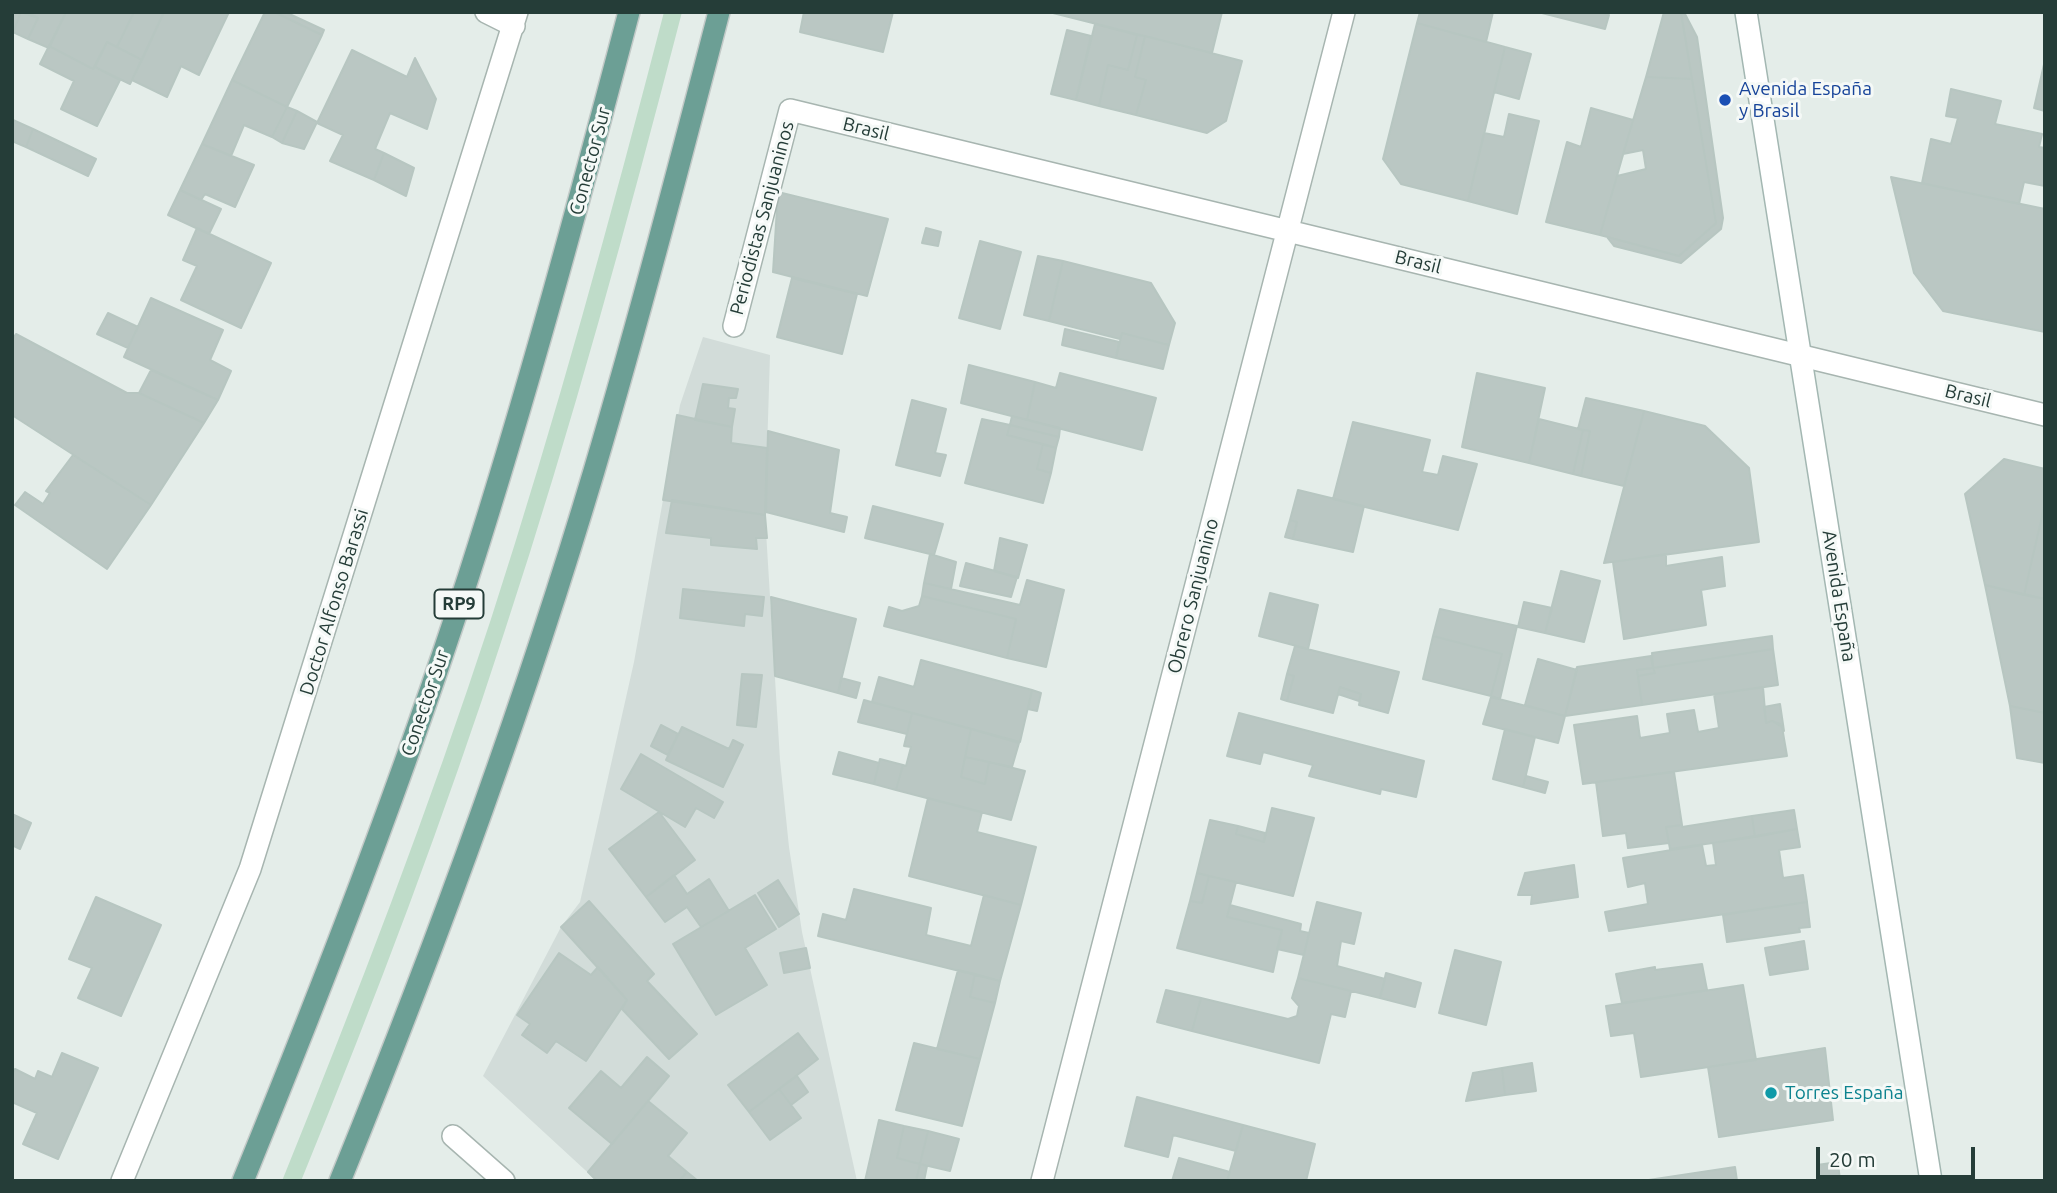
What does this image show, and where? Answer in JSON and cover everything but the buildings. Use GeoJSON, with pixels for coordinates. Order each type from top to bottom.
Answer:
{"type":"FeatureCollection","features":[{"type":"Feature","properties":{"kind":"main road","name":"Conector Sur"},"geometry":{"type":"LineString","coordinates":[[243,1181],[348,920],[468,578],[548,313],[629,12]]}},
{"type":"Feature","properties":{"kind":"main road"},"geometry":{"type":"LineString","coordinates":[[340,1181],[438,930],[538,645],[631,345],[719,12]]}},
{"type":"Feature","properties":{"kind":"street"},"geometry":{"type":"LineString","coordinates":[[486,12],[516,19]]}},
{"type":"Feature","properties":{"kind":"street","name":"Obrero Sanjuanino"},"geometry":{"type":"LineString","coordinates":[[1042,1181],[1344,12]]}},
{"type":"Feature","properties":{"kind":"street","name":"Avenida España"},"geometry":{"type":"LineString","coordinates":[[1746,12],[1931,1181]]}},
{"type":"Feature","properties":{"kind":"street","name":"Doctor Alfonso Barassi"},"geometry":{"type":"LineString","coordinates":[[121,1181],[250,869],[516,19]]}},
{"type":"Feature","properties":{"kind":"street","name":"Brasil"},"geometry":{"type":"LineString","coordinates":[[790,110],[2045,415]]}},
{"type":"Feature","properties":{"kind":"street","name":"Periodistas Sanjuaninos"},"geometry":{"type":"LineString","coordinates":[[734,326],[790,110]]}},
{"type":"Feature","properties":{"kind":"street"},"geometry":{"type":"LineString","coordinates":[[453,1136],[504,1181]]}},
{"type":"Feature","properties":{"kind":"shaded area"},"geometry":{"type":"Polygon","coordinates":[[[703,337],[770,355],[765,515],[780,760],[789,847],[802,932],[857,1181],[597,1181],[483,1076],[561,927],[580,902],[634,662],[680,405],[703,337]]]}},
{"type":"Feature","properties":{"kind":"green space"},"geometry":{"type":"Polygon","coordinates":[[[664,12],[682,12],[598,322],[505,630],[434,838],[329,1113],[301,1181],[282,1181],[391,902],[491,619],[582,317],[664,12]]]}},
{"type":"Feature","properties":{"kind":"place","name":"Avenida España y Brasil"},"geometry":{"type":"Point","coordinates":[1725,100]}},
{"type":"Feature","properties":{"kind":"place","name":"Torres España"},"geometry":{"type":"Point","coordinates":[1771,1093]}}]}
